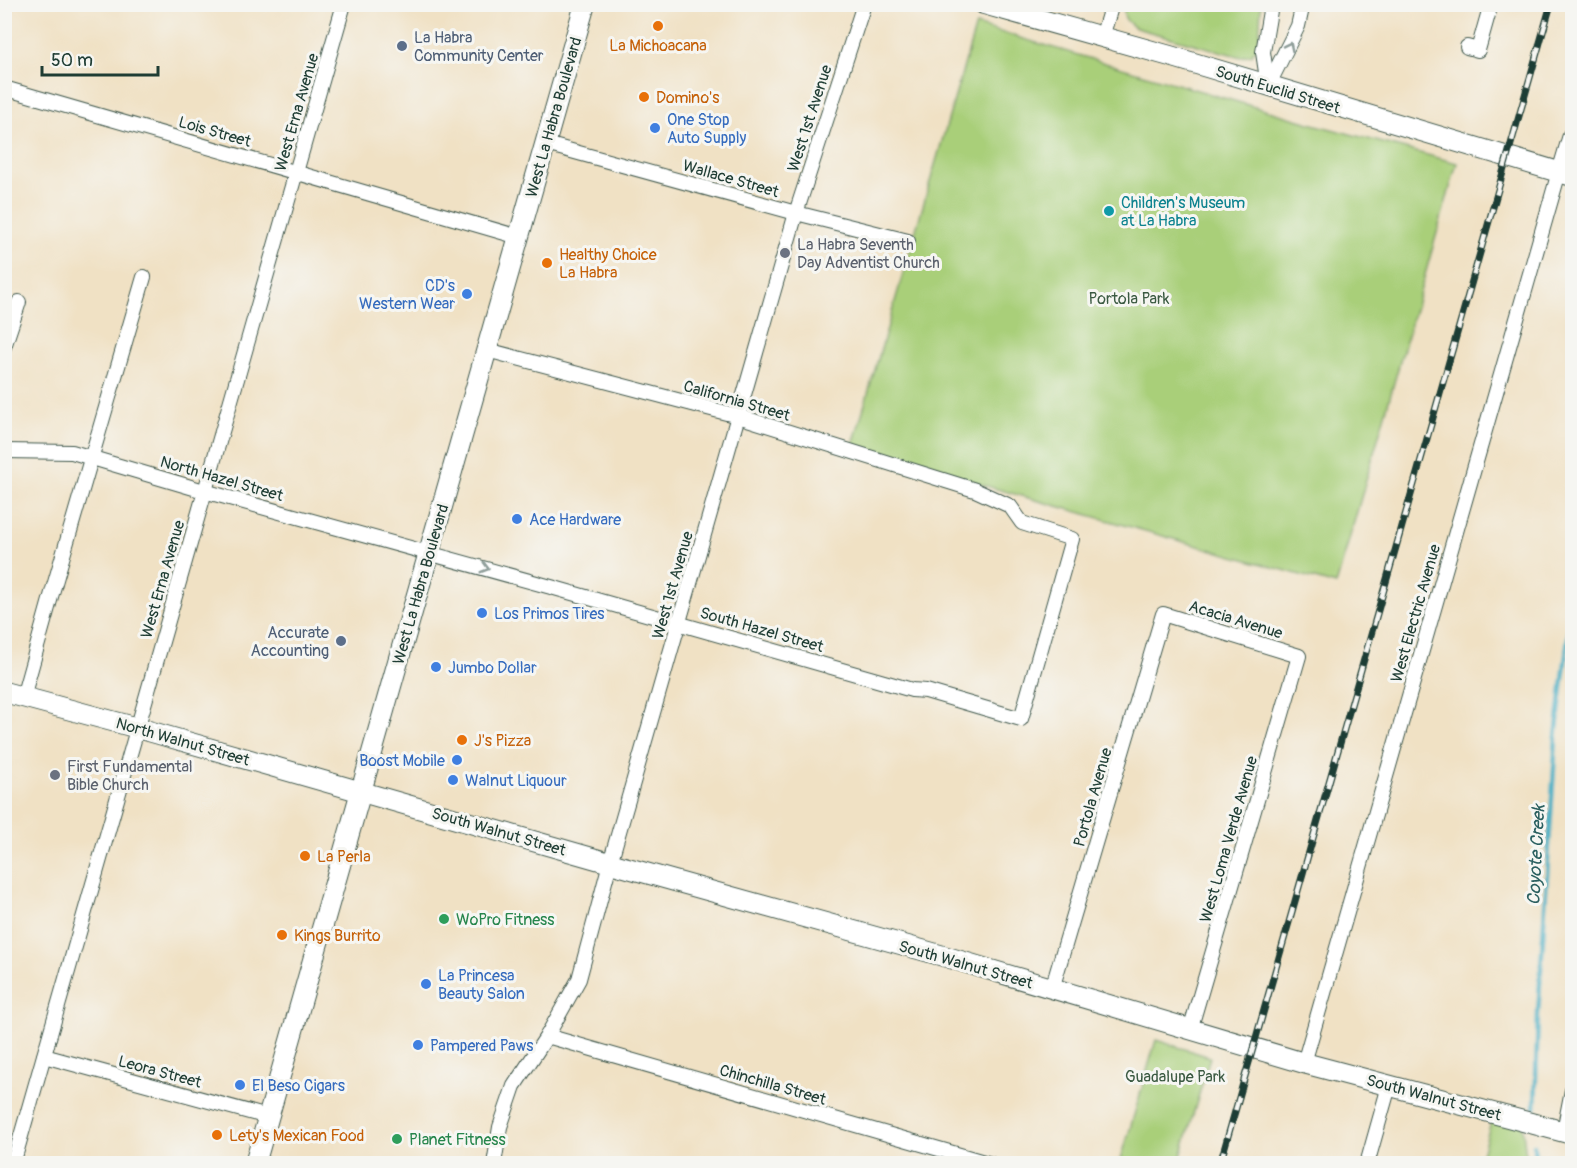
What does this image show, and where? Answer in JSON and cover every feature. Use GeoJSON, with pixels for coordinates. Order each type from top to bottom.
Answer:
{"type":"FeatureCollection","features":[{"type":"Feature","properties":{"kind":"main road","name":"West La Habra Boulevard"},"geometry":{"type":"LineString","coordinates":[[255,1164],[585,4]]}},
{"type":"Feature","properties":{"kind":"main road","name":"South Euclid Street"},"geometry":{"type":"LineString","coordinates":[[984,4],[1566,174]]}},
{"type":"Feature","properties":{"kind":"main road","name":"North Walnut Street"},"geometry":{"type":"LineString","coordinates":[[14,694],[361,792]]}},
{"type":"Feature","properties":{"kind":"main road","name":"South Walnut Street"},"geometry":{"type":"LineString","coordinates":[[361,792],[947,957],[1304,1063],[1568,1133]]}},
{"type":"Feature","properties":{"kind":"street","name":"West Erna Avenue"},"geometry":{"type":"LineString","coordinates":[[13,1164],[344,4]]}},
{"type":"Feature","properties":{"kind":"street","name":"West 1st Avenue"},"geometry":{"type":"LineString","coordinates":[[494,1164],[500,1126],[514,1086],[547,1036],[579,979],[796,213],[864,4]]}},
{"type":"Feature","properties":{"kind":"street"},"geometry":{"type":"LineString","coordinates":[[1102,37],[1112,4]]}},
{"type":"Feature","properties":{"kind":"street"},"geometry":{"type":"LineString","coordinates":[[1268,86],[1263,52],[1273,4]]}},
{"type":"Feature","properties":{"kind":"street"},"geometry":{"type":"LineString","coordinates":[[1268,86],[1298,26],[1303,4]]}},
{"type":"Feature","properties":{"kind":"street"},"geometry":{"type":"LineString","coordinates":[[1467,47],[1478,50],[1491,4]]}},
{"type":"Feature","properties":{"kind":"street","name":"Lois Street"},"geometry":{"type":"LineString","coordinates":[[4,88],[519,237]]}},
{"type":"Feature","properties":{"kind":"street","name":"West Electric Avenue"},"geometry":{"type":"LineString","coordinates":[[1304,1063],[1566,174],[1572,133]]}},
{"type":"Feature","properties":{"kind":"street","name":"Wallace Street"},"geometry":{"type":"LineString","coordinates":[[546,144],[796,213],[908,241]]}},
{"type":"Feature","properties":{"kind":"street"},"geometry":{"type":"LineString","coordinates":[[14,694],[52,593],[144,277]]}},
{"type":"Feature","properties":{"kind":"street"},"geometry":{"type":"LineString","coordinates":[[4,347],[19,302]]}},
{"type":"Feature","properties":{"kind":"street","name":"California Street"},"geometry":{"type":"LineString","coordinates":[[487,350],[738,416],[975,490],[1010,506],[1022,523],[1072,539],[1021,719],[926,691],[912,690]]}},
{"type":"Feature","properties":{"kind":"street","name":"North Hazel Street"},"geometry":{"type":"LineString","coordinates":[[4,452],[72,452],[204,491],[429,552]]}},
{"type":"Feature","properties":{"kind":"street","name":"South Hazel Street"},"geometry":{"type":"LineString","coordinates":[[429,552],[912,690]]}},
{"type":"Feature","properties":{"kind":"street","name":"Acacia Avenue"},"geometry":{"type":"LineString","coordinates":[[1162,614],[1299,656]]}},
{"type":"Feature","properties":{"kind":"street","name":"Portola Avenue"},"geometry":{"type":"LineString","coordinates":[[1052,989],[1162,614]]}},
{"type":"Feature","properties":{"kind":"street","name":"West Loma Verde Avenue"},"geometry":{"type":"LineString","coordinates":[[1190,1030],[1299,656]]}},
{"type":"Feature","properties":{"kind":"street","name":"Chinchilla Street"},"geometry":{"type":"LineString","coordinates":[[547,1036],[991,1164]]}},
{"type":"Feature","properties":{"kind":"street","name":"Leora Street"},"geometry":{"type":"LineString","coordinates":[[44,1056],[268,1117]]}},
{"type":"Feature","properties":{"kind":"street"},"geometry":{"type":"LineString","coordinates":[[1367,1164],[1389,1086]]}},
{"type":"Feature","properties":{"kind":"street"},"geometry":{"type":"LineString","coordinates":[[1568,1133],[1572,1090]]}},
{"type":"Feature","properties":{"kind":"green space"},"geometry":{"type":"Polygon","coordinates":[[[1124,5],[1261,5],[1259,44],[1252,54],[1241,57],[1136,28],[1126,19],[1124,5]]]}},
{"type":"Feature","properties":{"kind":"green space","name":"Portola Park"},"geometry":{"type":"Polygon","coordinates":[[[976,25],[1313,124],[1457,163],[1336,585],[852,448],[976,25]]]}},
{"type":"Feature","properties":{"kind":"green space","name":"Guadalupe Park"},"geometry":{"type":"Polygon","coordinates":[[[1156,1040],[1210,1057],[1179,1163],[1120,1163],[1156,1040]]]}},
{"type":"Feature","properties":{"kind":"green space"},"geometry":{"type":"Polygon","coordinates":[[[1493,1116],[1522,1124],[1527,1163],[1479,1164],[1493,1116]]]}},
{"type":"Feature","properties":{"kind":"waterway","name":"Coyote Creek"},"geometry":{"type":"LineString","coordinates":[[1535,1108],[1538,1014],[1556,737],[1572,605]]}},
{"type":"Feature","properties":{"kind":"waterway","name":"Coyote Creek"},"geometry":{"type":"LineString","coordinates":[[1534,1145],[1535,1164]]}},
{"type":"Feature","properties":{"kind":"railway"},"geometry":{"type":"LineString","coordinates":[[1220,1164],[1551,4]]}},
{"type":"Feature","properties":{"kind":"place","name":"La Michoacana"},"geometry":{"type":"Point","coordinates":[658,26]}},
{"type":"Feature","properties":{"kind":"place","name":"La Habra Community Center"},"geometry":{"type":"Point","coordinates":[402,46]}},
{"type":"Feature","properties":{"kind":"place","name":"Domino's"},"geometry":{"type":"Point","coordinates":[644,97]}},
{"type":"Feature","properties":{"kind":"place","name":"One Stop Auto Supply"},"geometry":{"type":"Point","coordinates":[655,128]}},
{"type":"Feature","properties":{"kind":"place","name":"Children's Museum at La Habra"},"geometry":{"type":"Point","coordinates":[1109,211]}},
{"type":"Feature","properties":{"kind":"place","name":"La Habra Seventh Day Adventist Church"},"geometry":{"type":"Point","coordinates":[785,253]}},
{"type":"Feature","properties":{"kind":"place","name":"Healthy Choice La Habra"},"geometry":{"type":"Point","coordinates":[547,263]}},
{"type":"Feature","properties":{"kind":"place","name":"CD's Western Wear"},"geometry":{"type":"Point","coordinates":[467,294]}},
{"type":"Feature","properties":{"kind":"place","name":"Ace Hardware"},"geometry":{"type":"Point","coordinates":[517,519]}},
{"type":"Feature","properties":{"kind":"place","name":"Los Primos Tires"},"geometry":{"type":"Point","coordinates":[482,613]}},
{"type":"Feature","properties":{"kind":"place","name":"Accurate Accounting"},"geometry":{"type":"Point","coordinates":[341,641]}},
{"type":"Feature","properties":{"kind":"place","name":"Jumbo Dollar"},"geometry":{"type":"Point","coordinates":[436,667]}},
{"type":"Feature","properties":{"kind":"place","name":"J's Pizza"},"geometry":{"type":"Point","coordinates":[462,740]}},
{"type":"Feature","properties":{"kind":"place","name":"Boost Mobile"},"geometry":{"type":"Point","coordinates":[457,760]}},
{"type":"Feature","properties":{"kind":"place","name":"First Fundamental Bible Church"},"geometry":{"type":"Point","coordinates":[55,775]}},
{"type":"Feature","properties":{"kind":"place","name":"Walnut Liquour"},"geometry":{"type":"Point","coordinates":[453,780]}},
{"type":"Feature","properties":{"kind":"place","name":"La Perla"},"geometry":{"type":"Point","coordinates":[305,856]}},
{"type":"Feature","properties":{"kind":"place","name":"WoPro Fitness"},"geometry":{"type":"Point","coordinates":[444,919]}},
{"type":"Feature","properties":{"kind":"place","name":"Kings Burrito"},"geometry":{"type":"Point","coordinates":[282,935]}},
{"type":"Feature","properties":{"kind":"place","name":"La Princesa Beauty Salon"},"geometry":{"type":"Point","coordinates":[426,984]}},
{"type":"Feature","properties":{"kind":"place","name":"Pampered Paws"},"geometry":{"type":"Point","coordinates":[418,1045]}},
{"type":"Feature","properties":{"kind":"place","name":"El Beso Cigars"},"geometry":{"type":"Point","coordinates":[240,1085]}},
{"type":"Feature","properties":{"kind":"place","name":"Lety's Mexican Food"},"geometry":{"type":"Point","coordinates":[217,1135]}},
{"type":"Feature","properties":{"kind":"place","name":"Planet Fitness"},"geometry":{"type":"Point","coordinates":[397,1139]}}]}
